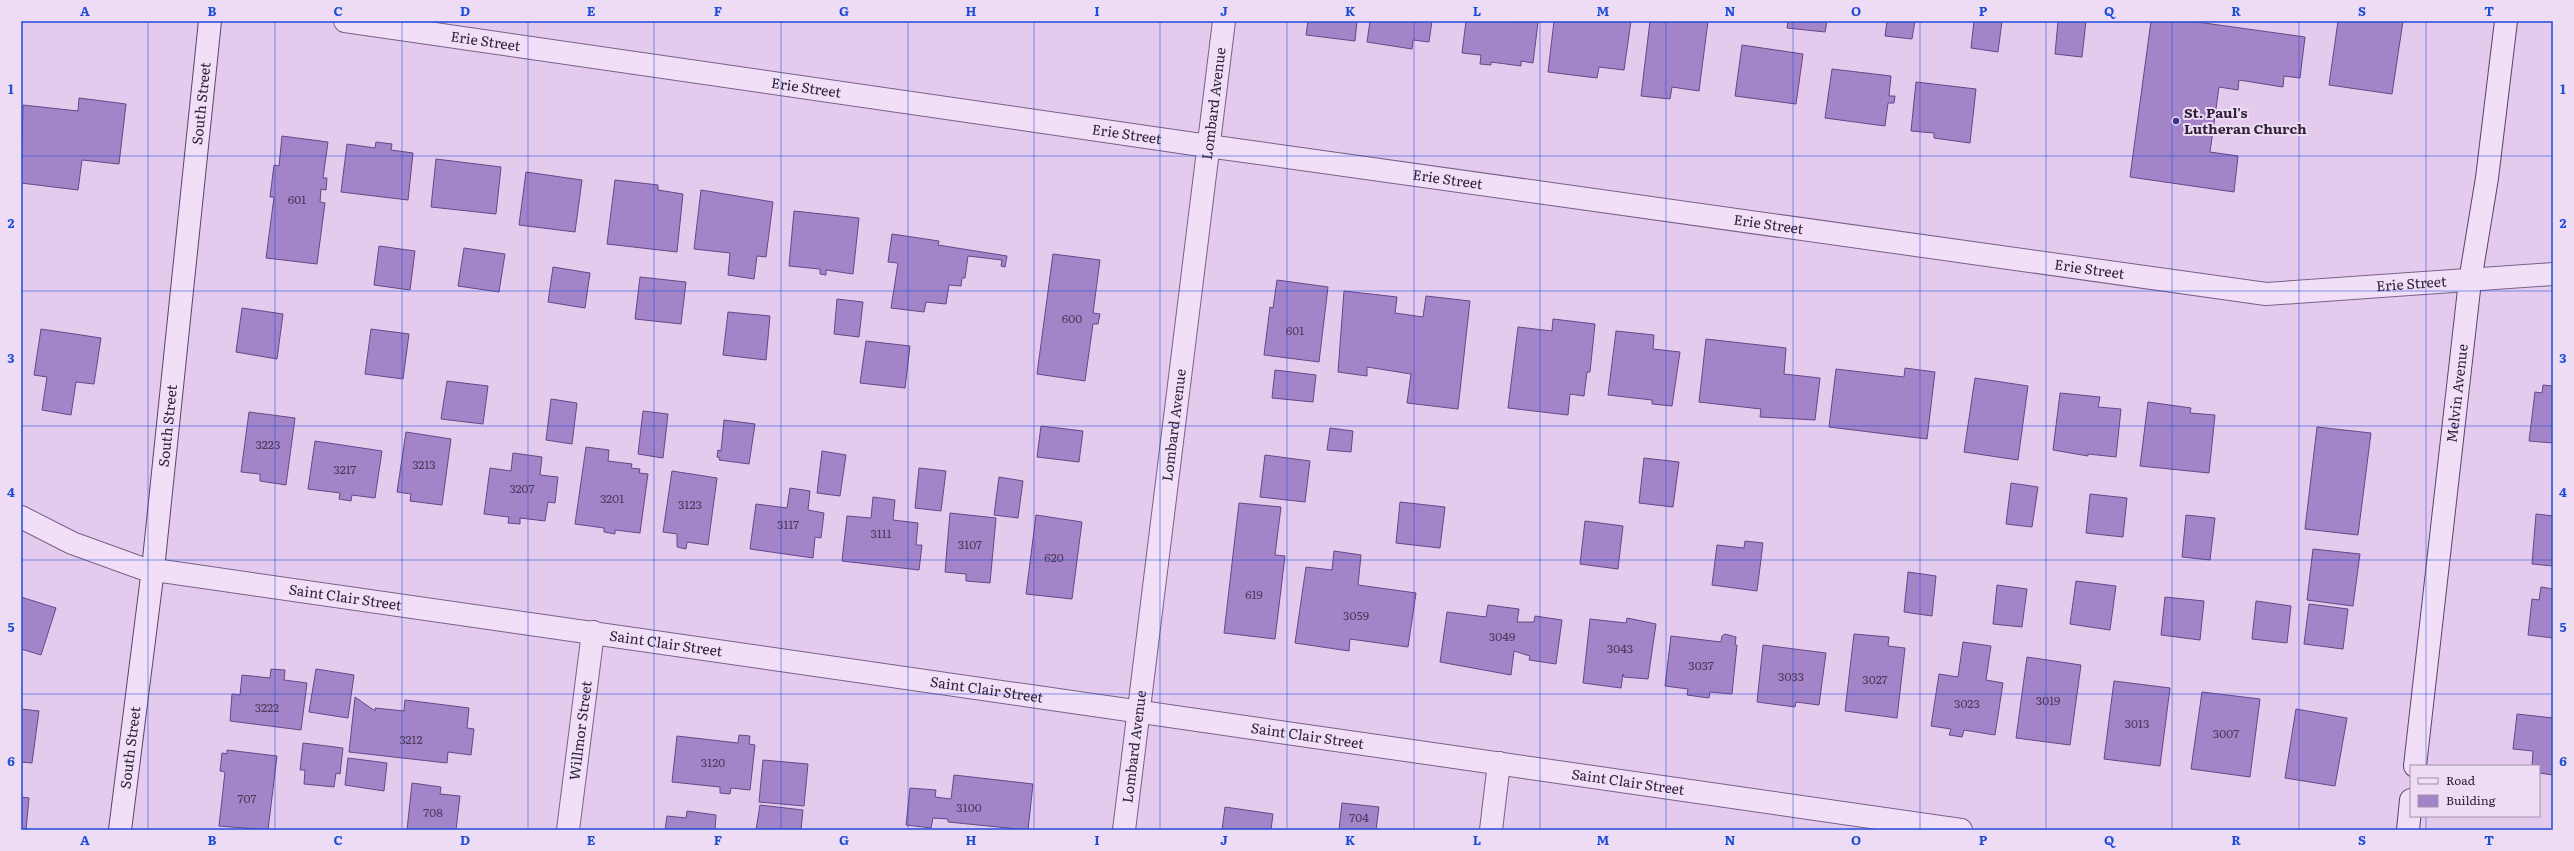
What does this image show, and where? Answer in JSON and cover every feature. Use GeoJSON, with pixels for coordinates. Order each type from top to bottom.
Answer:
{"type":"FeatureCollection","features":[{"type":"Feature","properties":{"kind":"street","name":"South Street"},"geometry":{"type":"LineString","coordinates":[[120,830],[153,569],[210,21]]}},
{"type":"Feature","properties":{"kind":"street","name":"Erie Street"},"geometry":{"type":"LineString","coordinates":[[345,21],[1208,146],[2266,294],[2470,281],[2553,274]]}},
{"type":"Feature","properties":{"kind":"street","name":"Lombard Avenue"},"geometry":{"type":"LineString","coordinates":[[1124,830],[1140,711],[1224,21]]}},
{"type":"Feature","properties":{"kind":"street","name":"Melvin Avenue"},"geometry":{"type":"LineString","coordinates":[[2415,765],[2470,281],[2487,178],[2506,21]]}},
{"type":"Feature","properties":{"kind":"street","name":"Saint Clair Street"},"geometry":{"type":"LineString","coordinates":[[21,517],[72,543],[141,568],[1953,829]]}},
{"type":"Feature","properties":{"kind":"street","name":"Willmor Street"},"geometry":{"type":"LineString","coordinates":[[568,830],[593,632]]}},
{"type":"Feature","properties":{"kind":"street"},"geometry":{"type":"LineString","coordinates":[[1491,830],[1499,763]]}},
{"type":"Feature","properties":{"kind":"street"},"geometry":{"type":"LineString","coordinates":[[2408,830],[2410,810]]}},
{"type":"Feature","properties":{"kind":"building"},"geometry":{"type":"Polygon","coordinates":[[[1308,21],[1357,21],[1355,41],[1306,35],[1308,21]]]}},
{"type":"Feature","properties":{"kind":"building"},"geometry":{"type":"Polygon","coordinates":[[[1370,21],[1432,21],[1429,42],[1413,40],[1412,49],[1367,42],[1370,21]]]}},
{"type":"Feature","properties":{"kind":"building"},"geometry":{"type":"Polygon","coordinates":[[[1466,21],[1538,22],[1533,63],[1521,61],[1521,66],[1491,62],[1491,65],[1480,64],[1481,55],[1462,53],[1466,21]]]}},
{"type":"Feature","properties":{"kind":"building"},"geometry":{"type":"Polygon","coordinates":[[[1554,21],[1631,21],[1624,70],[1599,67],[1597,78],[1548,72],[1554,21]]]}},
{"type":"Feature","properties":{"kind":"building"},"geometry":{"type":"Polygon","coordinates":[[[1650,21],[1708,21],[1699,91],[1672,87],[1670,99],[1641,96],[1650,21]]]}},
{"type":"Feature","properties":{"kind":"building"},"geometry":{"type":"Polygon","coordinates":[[[1788,21],[1827,21],[1825,32],[1787,28],[1788,21]]]}},
{"type":"Feature","properties":{"kind":"building"},"geometry":{"type":"Polygon","coordinates":[[[1887,21],[1915,21],[1912,39],[1885,36],[1887,21]]]}},
{"type":"Feature","properties":{"kind":"building"},"geometry":{"type":"Polygon","coordinates":[[[1974,21],[2002,21],[1998,52],[1971,48],[1974,21]]]}},
{"type":"Feature","properties":{"kind":"building"},"geometry":{"type":"Polygon","coordinates":[[[2058,21],[2086,21],[2082,57],[2055,54],[2058,21]]]}},
{"type":"Feature","properties":{"kind":"building","name":"St. Paul's Lutheran Church"},"geometry":{"type":"Polygon","coordinates":[[[2151,21],[2190,21],[2305,37],[2300,78],[2284,76],[2283,87],[2239,80],[2238,90],[2219,87],[2210,152],[2238,156],[2234,192],[2130,177],[2151,21]]]}},
{"type":"Feature","properties":{"kind":"building"},"geometry":{"type":"Polygon","coordinates":[[[2338,21],[2403,21],[2392,94],[2329,85],[2338,21]]]}},
{"type":"Feature","properties":{"kind":"building"},"geometry":{"type":"Polygon","coordinates":[[[1742,45],[1803,54],[1796,104],[1735,96],[1742,45]]]}},
{"type":"Feature","properties":{"kind":"building"},"geometry":{"type":"Polygon","coordinates":[[[1832,69],[1891,76],[1889,96],[1895,96],[1894,103],[1888,103],[1885,126],[1825,118],[1832,69]]]}},
{"type":"Feature","properties":{"kind":"building"},"geometry":{"type":"Polygon","coordinates":[[[1916,82],[1976,89],[1970,143],[1934,138],[1934,133],[1911,131],[1916,82]]]}},
{"type":"Feature","properties":{"kind":"building"},"geometry":{"type":"Polygon","coordinates":[[[79,98],[126,104],[119,164],[82,160],[78,190],[21,183],[23,105],[78,111],[79,98]]]}},
{"type":"Feature","properties":{"kind":"building"},"geometry":{"type":"Polygon","coordinates":[[[282,136],[328,142],[323,178],[327,178],[326,190],[321,189],[320,202],[325,203],[317,264],[266,258],[274,197],[270,197],[274,165],[279,166],[282,136]]]}},
{"type":"Feature","properties":{"kind":"building"},"geometry":{"type":"Polygon","coordinates":[[[376,142],[392,144],[391,150],[413,153],[408,200],[341,192],[347,144],[375,148],[376,142]]]}},
{"type":"Feature","properties":{"kind":"building"},"geometry":{"type":"Polygon","coordinates":[[[436,159],[501,167],[496,214],[431,207],[436,159]]]}},
{"type":"Feature","properties":{"kind":"building"},"geometry":{"type":"Polygon","coordinates":[[[526,172],[582,180],[575,232],[519,225],[526,172]]]}},
{"type":"Feature","properties":{"kind":"building"},"geometry":{"type":"Polygon","coordinates":[[[615,180],[658,185],[658,190],[683,194],[677,252],[607,244],[615,180]]]}},
{"type":"Feature","properties":{"kind":"building"},"geometry":{"type":"Polygon","coordinates":[[[701,190],[773,202],[766,257],[757,256],[754,279],[728,275],[730,253],[694,249],[701,190]]]}},
{"type":"Feature","properties":{"kind":"building"},"geometry":{"type":"Polygon","coordinates":[[[794,211],[859,218],[853,274],[826,270],[826,275],[820,274],[820,269],[789,266],[794,211]]]}},
{"type":"Feature","properties":{"kind":"building"},"geometry":{"type":"Polygon","coordinates":[[[892,234],[939,241],[938,245],[1007,256],[1005,267],[1001,266],[1002,260],[968,256],[965,278],[962,278],[961,286],[949,285],[946,304],[926,302],[924,312],[891,308],[898,263],[888,262],[892,234]]]}},
{"type":"Feature","properties":{"kind":"building"},"geometry":{"type":"Polygon","coordinates":[[[379,246],[415,251],[410,290],[374,285],[379,246]]]}},
{"type":"Feature","properties":{"kind":"building"},"geometry":{"type":"Polygon","coordinates":[[[464,248],[505,254],[499,292],[458,286],[464,248]]]}},
{"type":"Feature","properties":{"kind":"building"},"geometry":{"type":"Polygon","coordinates":[[[1053,254],[1100,260],[1093,313],[1100,314],[1098,324],[1093,324],[1085,381],[1037,374],[1053,254]]]}},
{"type":"Feature","properties":{"kind":"building"},"geometry":{"type":"Polygon","coordinates":[[[553,267],[590,273],[585,308],[548,302],[553,267]]]}},
{"type":"Feature","properties":{"kind":"building"},"geometry":{"type":"Polygon","coordinates":[[[640,277],[686,282],[681,324],[635,319],[640,277]]]}},
{"type":"Feature","properties":{"kind":"building"},"geometry":{"type":"Polygon","coordinates":[[[1277,280],[1328,287],[1319,362],[1264,355],[1270,307],[1273,308],[1277,280]]]}},
{"type":"Feature","properties":{"kind":"building"},"geometry":{"type":"Polygon","coordinates":[[[1344,291],[1397,297],[1395,313],[1423,317],[1426,296],[1470,301],[1458,409],[1407,403],[1411,374],[1367,367],[1367,376],[1338,372],[1344,291]]]}},
{"type":"Feature","properties":{"kind":"building"},"geometry":{"type":"Polygon","coordinates":[[[837,299],[863,302],[859,337],[834,334],[837,299]]]}},
{"type":"Feature","properties":{"kind":"building"},"geometry":{"type":"Polygon","coordinates":[[[242,308],[283,314],[277,359],[236,352],[242,308]]]}},
{"type":"Feature","properties":{"kind":"building"},"geometry":{"type":"Polygon","coordinates":[[[728,312],[770,316],[766,360],[723,355],[728,312]]]}},
{"type":"Feature","properties":{"kind":"building"},"geometry":{"type":"Polygon","coordinates":[[[1553,319],[1595,324],[1590,372],[1587,372],[1584,396],[1570,394],[1568,415],[1508,408],[1518,327],[1552,331],[1553,319]]]}},
{"type":"Feature","properties":{"kind":"building"},"geometry":{"type":"Polygon","coordinates":[[[41,329],[101,338],[94,384],[76,382],[71,415],[42,410],[47,377],[34,375],[41,329]]]}},
{"type":"Feature","properties":{"kind":"building"},"geometry":{"type":"Polygon","coordinates":[[[371,329],[409,334],[403,379],[365,374],[371,329]]]}},
{"type":"Feature","properties":{"kind":"building"},"geometry":{"type":"Polygon","coordinates":[[[1616,331],[1654,335],[1653,349],[1680,352],[1672,406],[1652,404],[1652,400],[1608,395],[1616,331]]]}},
{"type":"Feature","properties":{"kind":"building"},"geometry":{"type":"Polygon","coordinates":[[[1706,339],[1786,348],[1784,374],[1820,378],[1815,420],[1760,417],[1761,409],[1699,402],[1706,339]]]}},
{"type":"Feature","properties":{"kind":"building"},"geometry":{"type":"Polygon","coordinates":[[[866,341],[910,346],[905,388],[860,383],[866,341]]]}},
{"type":"Feature","properties":{"kind":"building"},"geometry":{"type":"Polygon","coordinates":[[[1905,368],[1935,372],[1927,439],[1829,427],[1836,369],[1904,377],[1905,368]]]}},
{"type":"Feature","properties":{"kind":"building"},"geometry":{"type":"Polygon","coordinates":[[[1275,370],[1316,375],[1313,402],[1272,398],[1275,370]]]}},
{"type":"Feature","properties":{"kind":"building"},"geometry":{"type":"Polygon","coordinates":[[[1975,378],[2028,386],[2018,460],[1964,452],[1975,378]]]}},
{"type":"Feature","properties":{"kind":"building"},"geometry":{"type":"Polygon","coordinates":[[[447,381],[488,386],[483,424],[441,419],[447,381]]]}},
{"type":"Feature","properties":{"kind":"building"},"geometry":{"type":"Polygon","coordinates":[[[2543,385],[2553,386],[2553,443],[2529,441],[2535,392],[2542,393],[2543,385]]]}},
{"type":"Feature","properties":{"kind":"building"},"geometry":{"type":"Polygon","coordinates":[[[2060,393],[2100,397],[2098,407],[2121,409],[2116,457],[2088,454],[2088,456],[2053,450],[2060,393]]]}},
{"type":"Feature","properties":{"kind":"building"},"geometry":{"type":"Polygon","coordinates":[[[551,399],[577,403],[572,444],[546,440],[551,399]]]}},
{"type":"Feature","properties":{"kind":"building"},"geometry":{"type":"Polygon","coordinates":[[[2148,402],[2191,408],[2190,413],[2215,415],[2209,473],[2140,466],[2148,402]]]}},
{"type":"Feature","properties":{"kind":"building"},"geometry":{"type":"Polygon","coordinates":[[[643,411],[668,414],[663,458],[638,454],[643,411]]]}},
{"type":"Feature","properties":{"kind":"building"},"geometry":{"type":"Polygon","coordinates":[[[249,412],[295,418],[286,485],[260,481],[260,474],[241,472],[249,412]]]}},
{"type":"Feature","properties":{"kind":"building"},"geometry":{"type":"Polygon","coordinates":[[[724,420],[755,424],[749,464],[719,460],[720,458],[717,457],[718,450],[721,451],[724,420]]]}},
{"type":"Feature","properties":{"kind":"building"},"geometry":{"type":"Polygon","coordinates":[[[1041,426],[1083,431],[1079,462],[1037,457],[1041,426]]]}},
{"type":"Feature","properties":{"kind":"building"},"geometry":{"type":"Polygon","coordinates":[[[2317,427],[2371,433],[2358,535],[2305,529],[2317,427]]]}},
{"type":"Feature","properties":{"kind":"building"},"geometry":{"type":"Polygon","coordinates":[[[1330,428],[1353,431],[1351,452],[1327,450],[1330,428]]]}},
{"type":"Feature","properties":{"kind":"building"},"geometry":{"type":"Polygon","coordinates":[[[406,432],[451,439],[442,505],[410,501],[411,494],[397,492],[406,432]]]}},
{"type":"Feature","properties":{"kind":"building"},"geometry":{"type":"Polygon","coordinates":[[[315,441],[382,451],[375,498],[352,495],[351,501],[339,499],[340,493],[308,489],[315,441]]]}},
{"type":"Feature","properties":{"kind":"building"},"geometry":{"type":"Polygon","coordinates":[[[586,447],[609,450],[608,461],[632,464],[631,468],[640,469],[639,473],[648,474],[640,533],[615,530],[615,534],[604,532],[604,528],[575,524],[586,447]]]}},
{"type":"Feature","properties":{"kind":"building"},"geometry":{"type":"Polygon","coordinates":[[[822,451],[846,455],[840,496],[817,493],[822,451]]]}},
{"type":"Feature","properties":{"kind":"building"},"geometry":{"type":"Polygon","coordinates":[[[513,453],[542,457],[540,475],[558,477],[555,503],[548,502],[545,521],[520,518],[520,524],[508,523],[509,517],[484,514],[490,468],[511,471],[513,453]]]}},
{"type":"Feature","properties":{"kind":"building"},"geometry":{"type":"Polygon","coordinates":[[[1265,455],[1310,461],[1305,502],[1260,497],[1265,455]]]}},
{"type":"Feature","properties":{"kind":"building"},"geometry":{"type":"Polygon","coordinates":[[[1644,458],[1679,462],[1673,507],[1639,503],[1644,458]]]}},
{"type":"Feature","properties":{"kind":"building"},"geometry":{"type":"Polygon","coordinates":[[[919,468],[946,471],[941,511],[915,508],[919,468]]]}},
{"type":"Feature","properties":{"kind":"building"},"geometry":{"type":"Polygon","coordinates":[[[672,471],[717,478],[708,545],[687,542],[686,549],[677,547],[677,534],[663,532],[672,471]]]}},
{"type":"Feature","properties":{"kind":"building"},"geometry":{"type":"Polygon","coordinates":[[[999,477],[1023,481],[1018,518],[994,515],[999,477]]]}},
{"type":"Feature","properties":{"kind":"building"},"geometry":{"type":"Polygon","coordinates":[[[2011,483],[2038,487],[2032,527],[2006,524],[2011,483]]]}},
{"type":"Feature","properties":{"kind":"building"},"geometry":{"type":"Polygon","coordinates":[[[790,488],[810,491],[808,510],[824,513],[821,538],[815,537],[813,558],[750,549],[756,504],[787,508],[790,488]]]}},
{"type":"Feature","properties":{"kind":"building"},"geometry":{"type":"Polygon","coordinates":[[[2090,494],[2127,498],[2123,537],[2086,533],[2090,494]]]}},
{"type":"Feature","properties":{"kind":"building"},"geometry":{"type":"Polygon","coordinates":[[[873,497],[895,500],[893,520],[918,523],[916,545],[922,545],[919,570],[842,561],[847,516],[871,518],[873,497]]]}},
{"type":"Feature","properties":{"kind":"building"},"geometry":{"type":"Polygon","coordinates":[[[1400,502],[1445,507],[1440,548],[1396,543],[1400,502]]]}},
{"type":"Feature","properties":{"kind":"building"},"geometry":{"type":"Polygon","coordinates":[[[1239,503],[1281,507],[1275,555],[1285,556],[1275,639],[1224,633],[1239,503]]]}},
{"type":"Feature","properties":{"kind":"building"},"geometry":{"type":"Polygon","coordinates":[[[950,513],[996,518],[990,583],[966,581],[966,574],[945,572],[950,513]]]}},
{"type":"Feature","properties":{"kind":"building"},"geometry":{"type":"Polygon","coordinates":[[[2536,514],[2553,516],[2553,566],[2532,564],[2536,514]]]}},
{"type":"Feature","properties":{"kind":"building"},"geometry":{"type":"Polygon","coordinates":[[[1036,515],[1082,522],[1072,599],[1026,594],[1036,515]]]}},
{"type":"Feature","properties":{"kind":"building"},"geometry":{"type":"Polygon","coordinates":[[[2186,515],[2215,518],[2210,560],[2182,557],[2186,515]]]}},
{"type":"Feature","properties":{"kind":"building"},"geometry":{"type":"Polygon","coordinates":[[[1585,521],[1623,526],[1618,569],[1580,564],[1585,521]]]}},
{"type":"Feature","properties":{"kind":"building"},"geometry":{"type":"Polygon","coordinates":[[[1745,541],[1763,543],[1757,591],[1712,585],[1717,545],[1744,548],[1745,541]]]}},
{"type":"Feature","properties":{"kind":"building"},"geometry":{"type":"Polygon","coordinates":[[[2313,549],[2360,554],[2353,606],[2307,600],[2313,549]]]}},
{"type":"Feature","properties":{"kind":"building"},"geometry":{"type":"Polygon","coordinates":[[[1334,551],[1361,555],[1358,585],[1416,593],[1408,647],[1350,639],[1349,651],[1295,643],[1306,567],[1332,570],[1334,551]]]}},
{"type":"Feature","properties":{"kind":"building"},"geometry":{"type":"Polygon","coordinates":[[[1908,572],[1936,576],[1932,616],[1904,612],[1908,572]]]}},
{"type":"Feature","properties":{"kind":"building"},"geometry":{"type":"Polygon","coordinates":[[[2076,581],[2116,586],[2110,630],[2070,624],[2076,581]]]}},
{"type":"Feature","properties":{"kind":"building"},"geometry":{"type":"Polygon","coordinates":[[[1997,585],[2027,589],[2022,627],[1993,624],[1997,585]]]}},
{"type":"Feature","properties":{"kind":"building"},"geometry":{"type":"Polygon","coordinates":[[[2541,587],[2553,589],[2553,638],[2528,635],[2532,599],[2539,600],[2541,587]]]}},
{"type":"Feature","properties":{"kind":"building"},"geometry":{"type":"Polygon","coordinates":[[[21,597],[56,608],[41,655],[21,649],[21,597]]]}},
{"type":"Feature","properties":{"kind":"building"},"geometry":{"type":"Polygon","coordinates":[[[2165,597],[2204,601],[2200,640],[2161,635],[2165,597]]]}},
{"type":"Feature","properties":{"kind":"building"},"geometry":{"type":"Polygon","coordinates":[[[2256,601],[2291,606],[2287,643],[2252,639],[2256,601]]]}},
{"type":"Feature","properties":{"kind":"building"},"geometry":{"type":"Polygon","coordinates":[[[2309,604],[2348,609],[2343,649],[2304,644],[2309,604]]]}},
{"type":"Feature","properties":{"kind":"building"},"geometry":{"type":"Polygon","coordinates":[[[1488,605],[1519,609],[1517,622],[1534,622],[1535,616],[1562,620],[1556,664],[1529,660],[1530,656],[1514,651],[1511,675],[1440,662],[1447,612],[1486,617],[1488,605]]]}},
{"type":"Feature","properties":{"kind":"building"},"geometry":{"type":"Polygon","coordinates":[[[1627,618],[1656,624],[1648,679],[1624,677],[1623,674],[1621,688],[1583,683],[1590,619],[1626,623],[1627,618]]]}},
{"type":"Feature","properties":{"kind":"building"},"geometry":{"type":"Polygon","coordinates":[[[1725,634],[1736,637],[1735,645],[1737,645],[1732,694],[1710,692],[1709,698],[1687,695],[1688,689],[1665,686],[1671,636],[1721,642],[1722,636],[1725,634]]]}},
{"type":"Feature","properties":{"kind":"building"},"geometry":{"type":"Polygon","coordinates":[[[1854,634],[1889,637],[1888,646],[1905,648],[1897,718],[1845,711],[1854,634]]]}},
{"type":"Feature","properties":{"kind":"building"},"geometry":{"type":"Polygon","coordinates":[[[1963,642],[1991,646],[1986,680],[2003,683],[1995,735],[1964,730],[1962,737],[1949,735],[1951,729],[1931,726],[1939,674],[1958,677],[1963,642]]]}},
{"type":"Feature","properties":{"kind":"building"},"geometry":{"type":"Polygon","coordinates":[[[1763,645],[1826,653],[1819,705],[1796,702],[1795,707],[1757,702],[1763,645]]]}},
{"type":"Feature","properties":{"kind":"building"},"geometry":{"type":"Polygon","coordinates":[[[2027,657],[2081,665],[2070,745],[2016,738],[2027,657]]]}},
{"type":"Feature","properties":{"kind":"building"},"geometry":{"type":"Polygon","coordinates":[[[271,669],[285,670],[284,680],[307,683],[301,730],[230,721],[232,694],[240,695],[242,675],[270,678],[271,669]]]}},
{"type":"Feature","properties":{"kind":"building"},"geometry":{"type":"Polygon","coordinates":[[[316,669],[354,675],[348,718],[309,712],[316,669]]]}},
{"type":"Feature","properties":{"kind":"building"},"geometry":{"type":"Polygon","coordinates":[[[2114,681],[2170,688],[2160,766],[2104,759],[2114,681]]]}},
{"type":"Feature","properties":{"kind":"building"},"geometry":{"type":"Polygon","coordinates":[[[2202,692],[2260,699],[2250,777],[2191,769],[2202,692]]]}},
{"type":"Feature","properties":{"kind":"building"},"geometry":{"type":"Polygon","coordinates":[[[355,697],[375,711],[375,708],[404,711],[405,700],[469,708],[467,728],[474,729],[471,755],[448,752],[447,763],[349,752],[355,697]]]}},
{"type":"Feature","properties":{"kind":"building"},"geometry":{"type":"Polygon","coordinates":[[[21,709],[39,711],[32,763],[21,762],[21,709]]]}},
{"type":"Feature","properties":{"kind":"building"},"geometry":{"type":"Polygon","coordinates":[[[2296,709],[2347,718],[2335,786],[2285,778],[2296,709]]]}},
{"type":"Feature","properties":{"kind":"building"},"geometry":{"type":"Polygon","coordinates":[[[2517,714],[2553,718],[2553,775],[2540,773],[2540,765],[2532,765],[2533,751],[2513,749],[2517,714]]]}},
{"type":"Feature","properties":{"kind":"building"},"geometry":{"type":"Polygon","coordinates":[[[739,735],[750,736],[749,744],[755,745],[750,790],[731,788],[730,794],[720,793],[720,787],[672,782],[677,736],[738,743],[739,735]]]}},
{"type":"Feature","properties":{"kind":"building"},"geometry":{"type":"Polygon","coordinates":[[[303,743],[343,748],[340,774],[336,773],[334,787],[304,784],[305,770],[300,770],[303,743]]]}},
{"type":"Feature","properties":{"kind":"building"},"geometry":{"type":"Polygon","coordinates":[[[227,750],[277,756],[268,830],[219,826],[225,772],[220,771],[222,753],[227,754],[227,750]]]}},
{"type":"Feature","properties":{"kind":"building"},"geometry":{"type":"Polygon","coordinates":[[[348,758],[387,763],[384,791],[345,785],[348,758]]]}},
{"type":"Feature","properties":{"kind":"building"},"geometry":{"type":"Polygon","coordinates":[[[763,760],[808,764],[804,806],[759,802],[763,760]]]}},
{"type":"Feature","properties":{"kind":"building"},"geometry":{"type":"Polygon","coordinates":[[[954,775],[1033,784],[1028,830],[948,822],[948,819],[933,818],[931,828],[906,825],[910,788],[936,790],[935,797],[951,799],[954,775]]]}},
{"type":"Feature","properties":{"kind":"building"},"geometry":{"type":"Polygon","coordinates":[[[412,783],[441,787],[440,794],[460,796],[456,830],[407,830],[412,783]]]}},
{"type":"Feature","properties":{"kind":"building"},"geometry":{"type":"Polygon","coordinates":[[[21,797],[29,798],[26,830],[21,830],[21,797]]]}},
{"type":"Feature","properties":{"kind":"building"},"geometry":{"type":"Polygon","coordinates":[[[1342,803],[1379,807],[1376,830],[1339,830],[1342,803]]]}},
{"type":"Feature","properties":{"kind":"building"},"geometry":{"type":"Polygon","coordinates":[[[760,805],[803,810],[801,830],[756,830],[760,805]]]}},
{"type":"Feature","properties":{"kind":"building"},"geometry":{"type":"Polygon","coordinates":[[[1225,807],[1273,814],[1271,830],[1222,830],[1225,807]]]}},
{"type":"Feature","properties":{"kind":"building"},"geometry":{"type":"Polygon","coordinates":[[[687,811],[716,815],[715,830],[665,830],[667,816],[686,818],[687,811]]]}},
{"type":"Feature","properties":{"kind":"place","name":"St. Paul's Lutheran Church"},"geometry":{"type":"Point","coordinates":[2176,121]}}]}
